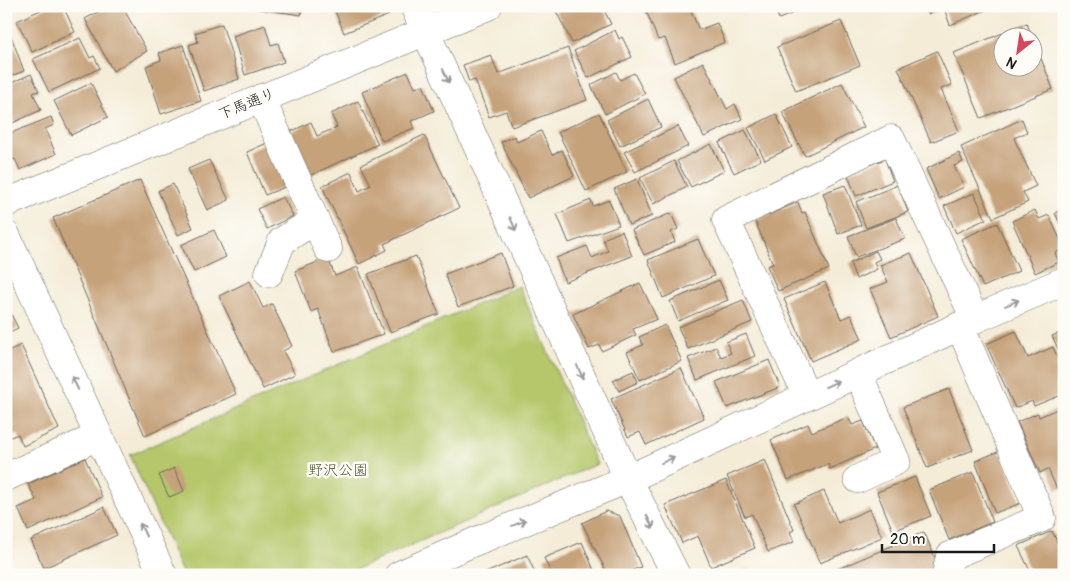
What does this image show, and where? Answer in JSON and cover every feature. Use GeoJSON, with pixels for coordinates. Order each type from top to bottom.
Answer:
{"type":"FeatureCollection","features":[{"type":"Feature","properties":{"kind":"street"},"geometry":{"type":"LineString","coordinates":[[414,6],[628,479],[676,575]]}},
{"type":"Feature","properties":{"kind":"street","name":"下馬通り"},"geometry":{"type":"LineString","coordinates":[[6,202],[488,6]]}},
{"type":"Feature","properties":{"kind":"street"},"geometry":{"type":"LineString","coordinates":[[261,98],[328,249]]}},
{"type":"Feature","properties":{"kind":"street"},"geometry":{"type":"LineString","coordinates":[[807,396],[726,220],[891,139],[968,322],[1053,515],[950,556],[946,575]]}},
{"type":"Feature","properties":{"kind":"street"},"geometry":{"type":"LineString","coordinates":[[269,274],[282,241],[315,220]]}},
{"type":"Feature","properties":{"kind":"street"},"geometry":{"type":"LineString","coordinates":[[6,235],[163,575]]}},
{"type":"Feature","properties":{"kind":"street"},"geometry":{"type":"LineString","coordinates":[[399,575],[628,479],[968,322],[1064,281]]}},
{"type":"Feature","properties":{"kind":"street"},"geometry":{"type":"LineString","coordinates":[[858,373],[896,461],[858,479]]}},
{"type":"Feature","properties":{"kind":"street"},"geometry":{"type":"LineString","coordinates":[[6,477],[99,436]]}},
{"type":"Feature","properties":{"kind":"green space","name":"野沢公園"},"geometry":{"type":"Polygon","coordinates":[[[519,286],[597,464],[343,575],[183,575],[130,455],[519,286]]]}},
{"type":"Feature","properties":{"kind":"building"},"geometry":{"type":"Polygon","coordinates":[[[49,6],[63,6],[75,32],[32,52],[17,21],[49,6]]]}},
{"type":"Feature","properties":{"kind":"building"},"geometry":{"type":"Polygon","coordinates":[[[108,6],[122,6],[147,51],[113,71],[85,19],[108,6]]]}},
{"type":"Feature","properties":{"kind":"building"},"geometry":{"type":"Polygon","coordinates":[[[245,6],[303,6],[301,15],[245,6]]]}},
{"type":"Feature","properties":{"kind":"building"},"geometry":{"type":"Polygon","coordinates":[[[333,6],[385,6],[389,15],[344,33],[333,6]]]}},
{"type":"Feature","properties":{"kind":"building"},"geometry":{"type":"Polygon","coordinates":[[[566,6],[602,6],[611,24],[572,43],[556,11],[566,6]]]}},
{"type":"Feature","properties":{"kind":"building"},"geometry":{"type":"Polygon","coordinates":[[[644,6],[689,6],[699,30],[717,23],[725,42],[675,63],[665,38],[658,40],[644,6]]]}},
{"type":"Feature","properties":{"kind":"building"},"geometry":{"type":"Polygon","coordinates":[[[774,6],[810,6],[779,19],[774,6]]]}},
{"type":"Feature","properties":{"kind":"building"},"geometry":{"type":"Polygon","coordinates":[[[925,6],[995,6],[950,25],[944,8],[928,14],[925,6]]]}},
{"type":"Feature","properties":{"kind":"building"},"geometry":{"type":"Polygon","coordinates":[[[841,21],[860,65],[796,91],[777,47],[841,21]]]}},
{"type":"Feature","properties":{"kind":"building"},"geometry":{"type":"Polygon","coordinates":[[[1027,23],[1029,28],[1015,28],[1027,23]]]}},
{"type":"Feature","properties":{"kind":"building"},"geometry":{"type":"Polygon","coordinates":[[[222,24],[239,79],[204,91],[189,45],[198,42],[195,33],[222,24]]]}},
{"type":"Feature","properties":{"kind":"building"},"geometry":{"type":"Polygon","coordinates":[[[265,25],[271,45],[278,43],[284,62],[245,75],[233,36],[265,25]]]}},
{"type":"Feature","properties":{"kind":"building"},"geometry":{"type":"Polygon","coordinates":[[[615,30],[619,39],[622,37],[632,57],[588,78],[574,51],[615,30]]]}},
{"type":"Feature","properties":{"kind":"building"},"geometry":{"type":"Polygon","coordinates":[[[11,36],[24,71],[6,78],[6,38],[11,36]]]}},
{"type":"Feature","properties":{"kind":"building"},"geometry":{"type":"Polygon","coordinates":[[[992,37],[992,78],[1042,78],[1042,61],[1053,89],[981,118],[954,53],[992,37]]]}},
{"type":"Feature","properties":{"kind":"building"},"geometry":{"type":"Polygon","coordinates":[[[80,38],[90,58],[94,56],[100,68],[49,92],[33,59],[80,38]]]}},
{"type":"Feature","properties":{"kind":"building"},"geometry":{"type":"Polygon","coordinates":[[[183,45],[201,101],[161,114],[146,66],[161,60],[159,53],[183,45]]]}},
{"type":"Feature","properties":{"kind":"building"},"geometry":{"type":"Polygon","coordinates":[[[568,48],[587,100],[512,127],[506,111],[489,117],[475,80],[469,82],[463,65],[491,55],[498,74],[568,48]]]}},
{"type":"Feature","properties":{"kind":"building"},"geometry":{"type":"Polygon","coordinates":[[[937,51],[952,85],[941,89],[959,131],[931,142],[898,68],[937,51]]]}},
{"type":"Feature","properties":{"kind":"building"},"geometry":{"type":"Polygon","coordinates":[[[703,62],[727,109],[735,104],[742,119],[704,137],[674,77],[703,62]]]}},
{"type":"Feature","properties":{"kind":"building"},"geometry":{"type":"Polygon","coordinates":[[[408,72],[415,88],[423,85],[434,111],[411,121],[414,128],[382,141],[362,92],[408,72]]]}},
{"type":"Feature","properties":{"kind":"building"},"geometry":{"type":"Polygon","coordinates":[[[616,72],[620,80],[634,73],[645,94],[605,114],[591,85],[616,72]]]}},
{"type":"Feature","properties":{"kind":"building"},"geometry":{"type":"Polygon","coordinates":[[[31,74],[39,91],[33,93],[41,110],[6,126],[6,85],[31,74]]]}},
{"type":"Feature","properties":{"kind":"building"},"geometry":{"type":"Polygon","coordinates":[[[91,83],[108,117],[71,135],[54,101],[91,83]]]}},
{"type":"Feature","properties":{"kind":"building"},"geometry":{"type":"Polygon","coordinates":[[[842,83],[864,127],[805,156],[782,112],[842,83]]]}},
{"type":"Feature","properties":{"kind":"building"},"geometry":{"type":"Polygon","coordinates":[[[648,99],[661,127],[620,146],[607,120],[648,99]]]}},
{"type":"Feature","properties":{"kind":"building"},"geometry":{"type":"Polygon","coordinates":[[[358,101],[378,144],[309,176],[288,133],[311,122],[317,136],[337,127],[331,114],[358,101]]]}},
{"type":"Feature","properties":{"kind":"building"},"geometry":{"type":"Polygon","coordinates":[[[599,113],[627,172],[586,191],[558,132],[599,113]]]}},
{"type":"Feature","properties":{"kind":"building"},"geometry":{"type":"Polygon","coordinates":[[[776,114],[792,147],[765,160],[748,128],[776,114]]]}},
{"type":"Feature","properties":{"kind":"building"},"geometry":{"type":"Polygon","coordinates":[[[51,117],[54,125],[45,129],[56,154],[20,170],[15,159],[6,163],[6,135],[51,117]]]}},
{"type":"Feature","properties":{"kind":"building"},"geometry":{"type":"Polygon","coordinates":[[[1022,119],[1027,132],[1014,138],[1036,186],[1023,192],[1028,202],[993,218],[961,147],[1022,119]]]}},
{"type":"Feature","properties":{"kind":"building"},"geometry":{"type":"Polygon","coordinates":[[[678,126],[688,146],[635,172],[624,152],[678,126]]]}},
{"type":"Feature","properties":{"kind":"building"},"geometry":{"type":"Polygon","coordinates":[[[745,130],[761,160],[734,173],[719,143],[745,130]]]}},
{"type":"Feature","properties":{"kind":"building"},"geometry":{"type":"Polygon","coordinates":[[[541,131],[552,155],[562,150],[574,176],[528,198],[501,142],[515,136],[517,142],[541,131]]]}},
{"type":"Feature","properties":{"kind":"building"},"geometry":{"type":"Polygon","coordinates":[[[424,135],[459,208],[384,244],[387,250],[359,264],[322,186],[351,172],[359,191],[371,185],[361,165],[424,135]]]}},
{"type":"Feature","properties":{"kind":"building"},"geometry":{"type":"Polygon","coordinates":[[[267,143],[285,187],[265,195],[247,152],[267,143]]]}},
{"type":"Feature","properties":{"kind":"building"},"geometry":{"type":"Polygon","coordinates":[[[711,144],[724,171],[691,187],[677,161],[711,144]]]}},
{"type":"Feature","properties":{"kind":"building"},"geometry":{"type":"Polygon","coordinates":[[[959,153],[963,162],[954,166],[964,187],[939,199],[926,169],[959,153]]]}},
{"type":"Feature","properties":{"kind":"building"},"geometry":{"type":"Polygon","coordinates":[[[885,159],[893,181],[856,196],[847,173],[885,159]]]}},
{"type":"Feature","properties":{"kind":"building"},"geometry":{"type":"Polygon","coordinates":[[[209,160],[229,200],[207,210],[188,169],[209,160]]]}},
{"type":"Feature","properties":{"kind":"building"},"geometry":{"type":"Polygon","coordinates":[[[674,161],[687,187],[653,204],[640,178],[674,161]]]}},
{"type":"Feature","properties":{"kind":"building"},"geometry":{"type":"Polygon","coordinates":[[[637,179],[652,216],[629,225],[614,189],[637,179]]]}},
{"type":"Feature","properties":{"kind":"building"},"geometry":{"type":"Polygon","coordinates":[[[140,180],[236,394],[145,436],[53,218],[140,180]]]}},
{"type":"Feature","properties":{"kind":"building"},"geometry":{"type":"Polygon","coordinates":[[[173,184],[193,228],[178,235],[158,191],[173,184]]]}},
{"type":"Feature","properties":{"kind":"building"},"geometry":{"type":"Polygon","coordinates":[[[845,185],[861,225],[838,234],[823,193],[845,185]]]}},
{"type":"Feature","properties":{"kind":"building"},"geometry":{"type":"Polygon","coordinates":[[[898,185],[908,212],[866,228],[856,202],[898,185]]]}},
{"type":"Feature","properties":{"kind":"building"},"geometry":{"type":"Polygon","coordinates":[[[974,193],[986,219],[956,233],[944,206],[974,193]]]}},
{"type":"Feature","properties":{"kind":"building"},"geometry":{"type":"Polygon","coordinates":[[[283,197],[293,216],[267,229],[257,209],[283,197]]]}},
{"type":"Feature","properties":{"kind":"building"},"geometry":{"type":"Polygon","coordinates":[[[591,200],[593,206],[609,200],[619,225],[569,243],[557,214],[591,200]]]}},
{"type":"Feature","properties":{"kind":"building"},"geometry":{"type":"Polygon","coordinates":[[[798,202],[802,213],[805,212],[829,269],[778,291],[767,266],[773,264],[755,221],[798,202]]]}},
{"type":"Feature","properties":{"kind":"building"},"geometry":{"type":"Polygon","coordinates":[[[1064,208],[1064,232],[1055,213],[1064,208]]]}},
{"type":"Feature","properties":{"kind":"building"},"geometry":{"type":"Polygon","coordinates":[[[1035,210],[1039,219],[1049,215],[1064,249],[1055,253],[1059,262],[1035,273],[1012,221],[1035,210]]]}},
{"type":"Feature","properties":{"kind":"building"},"geometry":{"type":"Polygon","coordinates":[[[671,213],[678,229],[671,232],[675,242],[644,255],[632,230],[671,213]]]}},
{"type":"Feature","properties":{"kind":"building"},"geometry":{"type":"Polygon","coordinates":[[[896,218],[905,239],[856,257],[848,236],[896,218]]]}},
{"type":"Feature","properties":{"kind":"building"},"geometry":{"type":"Polygon","coordinates":[[[997,223],[1019,271],[983,287],[961,239],[997,223]]]}},
{"type":"Feature","properties":{"kind":"building"},"geometry":{"type":"Polygon","coordinates":[[[214,230],[226,257],[194,272],[181,245],[214,230]]]}},
{"type":"Feature","properties":{"kind":"building"},"geometry":{"type":"Polygon","coordinates":[[[622,231],[632,256],[565,282],[556,258],[587,246],[592,258],[608,251],[603,239],[622,231]]]}},
{"type":"Feature","properties":{"kind":"building"},"geometry":{"type":"Polygon","coordinates":[[[698,239],[714,276],[663,298],[648,260],[698,239]]]}},
{"type":"Feature","properties":{"kind":"building"},"geometry":{"type":"Polygon","coordinates":[[[876,251],[880,259],[874,262],[877,269],[856,279],[850,263],[876,251]]]}},
{"type":"Feature","properties":{"kind":"building"},"geometry":{"type":"Polygon","coordinates":[[[501,253],[513,286],[458,307],[445,274],[501,253]]]}},
{"type":"Feature","properties":{"kind":"building"},"geometry":{"type":"Polygon","coordinates":[[[911,253],[938,316],[891,337],[870,289],[888,282],[880,265],[911,253]]]}},
{"type":"Feature","properties":{"kind":"building"},"geometry":{"type":"Polygon","coordinates":[[[416,256],[439,314],[390,332],[368,274],[416,256]]]}},
{"type":"Feature","properties":{"kind":"building"},"geometry":{"type":"Polygon","coordinates":[[[328,258],[335,276],[358,267],[384,334],[334,352],[318,309],[311,312],[295,271],[328,258]]]}},
{"type":"Feature","properties":{"kind":"building"},"geometry":{"type":"Polygon","coordinates":[[[719,280],[728,300],[678,321],[670,301],[719,280]]]}},
{"type":"Feature","properties":{"kind":"building"},"geometry":{"type":"Polygon","coordinates":[[[250,281],[263,308],[272,304],[292,346],[283,351],[295,374],[263,389],[219,296],[250,281]]]}},
{"type":"Feature","properties":{"kind":"building"},"geometry":{"type":"Polygon","coordinates":[[[825,282],[841,319],[851,315],[862,339],[811,361],[784,299],[825,282]]]}},
{"type":"Feature","properties":{"kind":"building"},"geometry":{"type":"Polygon","coordinates":[[[640,283],[657,319],[633,329],[636,335],[602,351],[599,345],[589,349],[573,314],[640,283]]]}},
{"type":"Feature","properties":{"kind":"building"},"geometry":{"type":"Polygon","coordinates":[[[743,300],[752,322],[688,349],[678,327],[743,300]]]}},
{"type":"Feature","properties":{"kind":"building"},"geometry":{"type":"Polygon","coordinates":[[[6,304],[18,328],[6,334],[6,304]]]}},
{"type":"Feature","properties":{"kind":"building"},"geometry":{"type":"Polygon","coordinates":[[[665,325],[682,361],[640,380],[627,352],[643,345],[639,337],[665,325]]]}},
{"type":"Feature","properties":{"kind":"building"},"geometry":{"type":"Polygon","coordinates":[[[1016,331],[1028,358],[1053,347],[1064,372],[1064,394],[1034,406],[1032,401],[1015,408],[986,344],[1016,331]]]}},
{"type":"Feature","properties":{"kind":"building"},"geometry":{"type":"Polygon","coordinates":[[[1064,331],[1064,362],[1052,336],[1064,331]]]}},
{"type":"Feature","properties":{"kind":"building"},"geometry":{"type":"Polygon","coordinates":[[[746,334],[755,356],[697,380],[688,358],[716,347],[721,357],[731,353],[726,342],[746,334]]]}},
{"type":"Feature","properties":{"kind":"building"},"geometry":{"type":"Polygon","coordinates":[[[21,345],[59,429],[23,446],[18,434],[6,439],[6,352],[21,345]]]}},
{"type":"Feature","properties":{"kind":"building"},"geometry":{"type":"Polygon","coordinates":[[[769,360],[780,387],[727,408],[716,382],[769,360]]]}},
{"type":"Feature","properties":{"kind":"building"},"geometry":{"type":"Polygon","coordinates":[[[681,368],[704,418],[646,445],[640,432],[628,437],[611,399],[681,368]]]}},
{"type":"Feature","properties":{"kind":"building"},"geometry":{"type":"Polygon","coordinates":[[[633,371],[638,382],[619,391],[613,380],[633,371]]]}},
{"type":"Feature","properties":{"kind":"building"},"geometry":{"type":"Polygon","coordinates":[[[949,389],[973,450],[927,468],[903,407],[949,389]]]}},
{"type":"Feature","properties":{"kind":"building"},"geometry":{"type":"Polygon","coordinates":[[[1064,406],[1064,487],[1057,489],[1048,469],[1040,473],[1017,422],[1038,413],[1039,417],[1064,406]]]}},
{"type":"Feature","properties":{"kind":"building"},"geometry":{"type":"Polygon","coordinates":[[[848,417],[852,425],[863,421],[875,449],[830,469],[828,464],[788,480],[771,440],[808,424],[812,432],[848,417]]]}},
{"type":"Feature","properties":{"kind":"building"},"geometry":{"type":"Polygon","coordinates":[[[1000,451],[1021,503],[995,513],[975,461],[1000,451]]]}},
{"type":"Feature","properties":{"kind":"building"},"geometry":{"type":"Polygon","coordinates":[[[85,458],[102,497],[28,531],[18,508],[36,500],[28,484],[85,458]]]}},
{"type":"Feature","properties":{"kind":"building"},"geometry":{"type":"Polygon","coordinates":[[[765,460],[794,530],[790,532],[794,542],[768,552],[752,514],[745,517],[727,476],[765,460]]]}},
{"type":"Feature","properties":{"kind":"building"},"geometry":{"type":"Polygon","coordinates":[[[174,468],[184,491],[169,497],[159,475],[174,468]]]}},
{"type":"Feature","properties":{"kind":"building"},"geometry":{"type":"Polygon","coordinates":[[[973,472],[993,522],[949,540],[929,490],[973,472]]]}},
{"type":"Feature","properties":{"kind":"building"},"geometry":{"type":"Polygon","coordinates":[[[915,477],[931,516],[893,531],[877,492],[915,477]]]}},
{"type":"Feature","properties":{"kind":"building"},"geometry":{"type":"Polygon","coordinates":[[[726,480],[755,548],[711,567],[698,536],[682,543],[665,505],[726,480]]]}},
{"type":"Feature","properties":{"kind":"building"},"geometry":{"type":"Polygon","coordinates":[[[824,491],[838,523],[870,509],[882,537],[820,563],[794,504],[824,491]]]}},
{"type":"Feature","properties":{"kind":"building"},"geometry":{"type":"Polygon","coordinates":[[[104,507],[117,535],[44,568],[31,540],[104,507]]]}},
{"type":"Feature","properties":{"kind":"building"},"geometry":{"type":"Polygon","coordinates":[[[606,511],[620,516],[641,567],[619,575],[608,575],[582,523],[606,511]]]}},
{"type":"Feature","properties":{"kind":"building"},"geometry":{"type":"Polygon","coordinates":[[[1052,531],[1064,557],[1064,575],[1032,575],[1018,546],[1052,531]]]}},
{"type":"Feature","properties":{"kind":"building"},"geometry":{"type":"Polygon","coordinates":[[[924,532],[940,569],[927,575],[835,575],[833,571],[924,532]]]}},
{"type":"Feature","properties":{"kind":"building"},"geometry":{"type":"Polygon","coordinates":[[[582,542],[596,575],[552,575],[544,558],[582,542]]]}},
{"type":"Feature","properties":{"kind":"building"},"geometry":{"type":"Polygon","coordinates":[[[527,555],[536,575],[481,575],[527,555]]]}},
{"type":"Feature","properties":{"kind":"building"},"geometry":{"type":"Polygon","coordinates":[[[748,569],[750,575],[735,575],[748,569]]]}}]}
